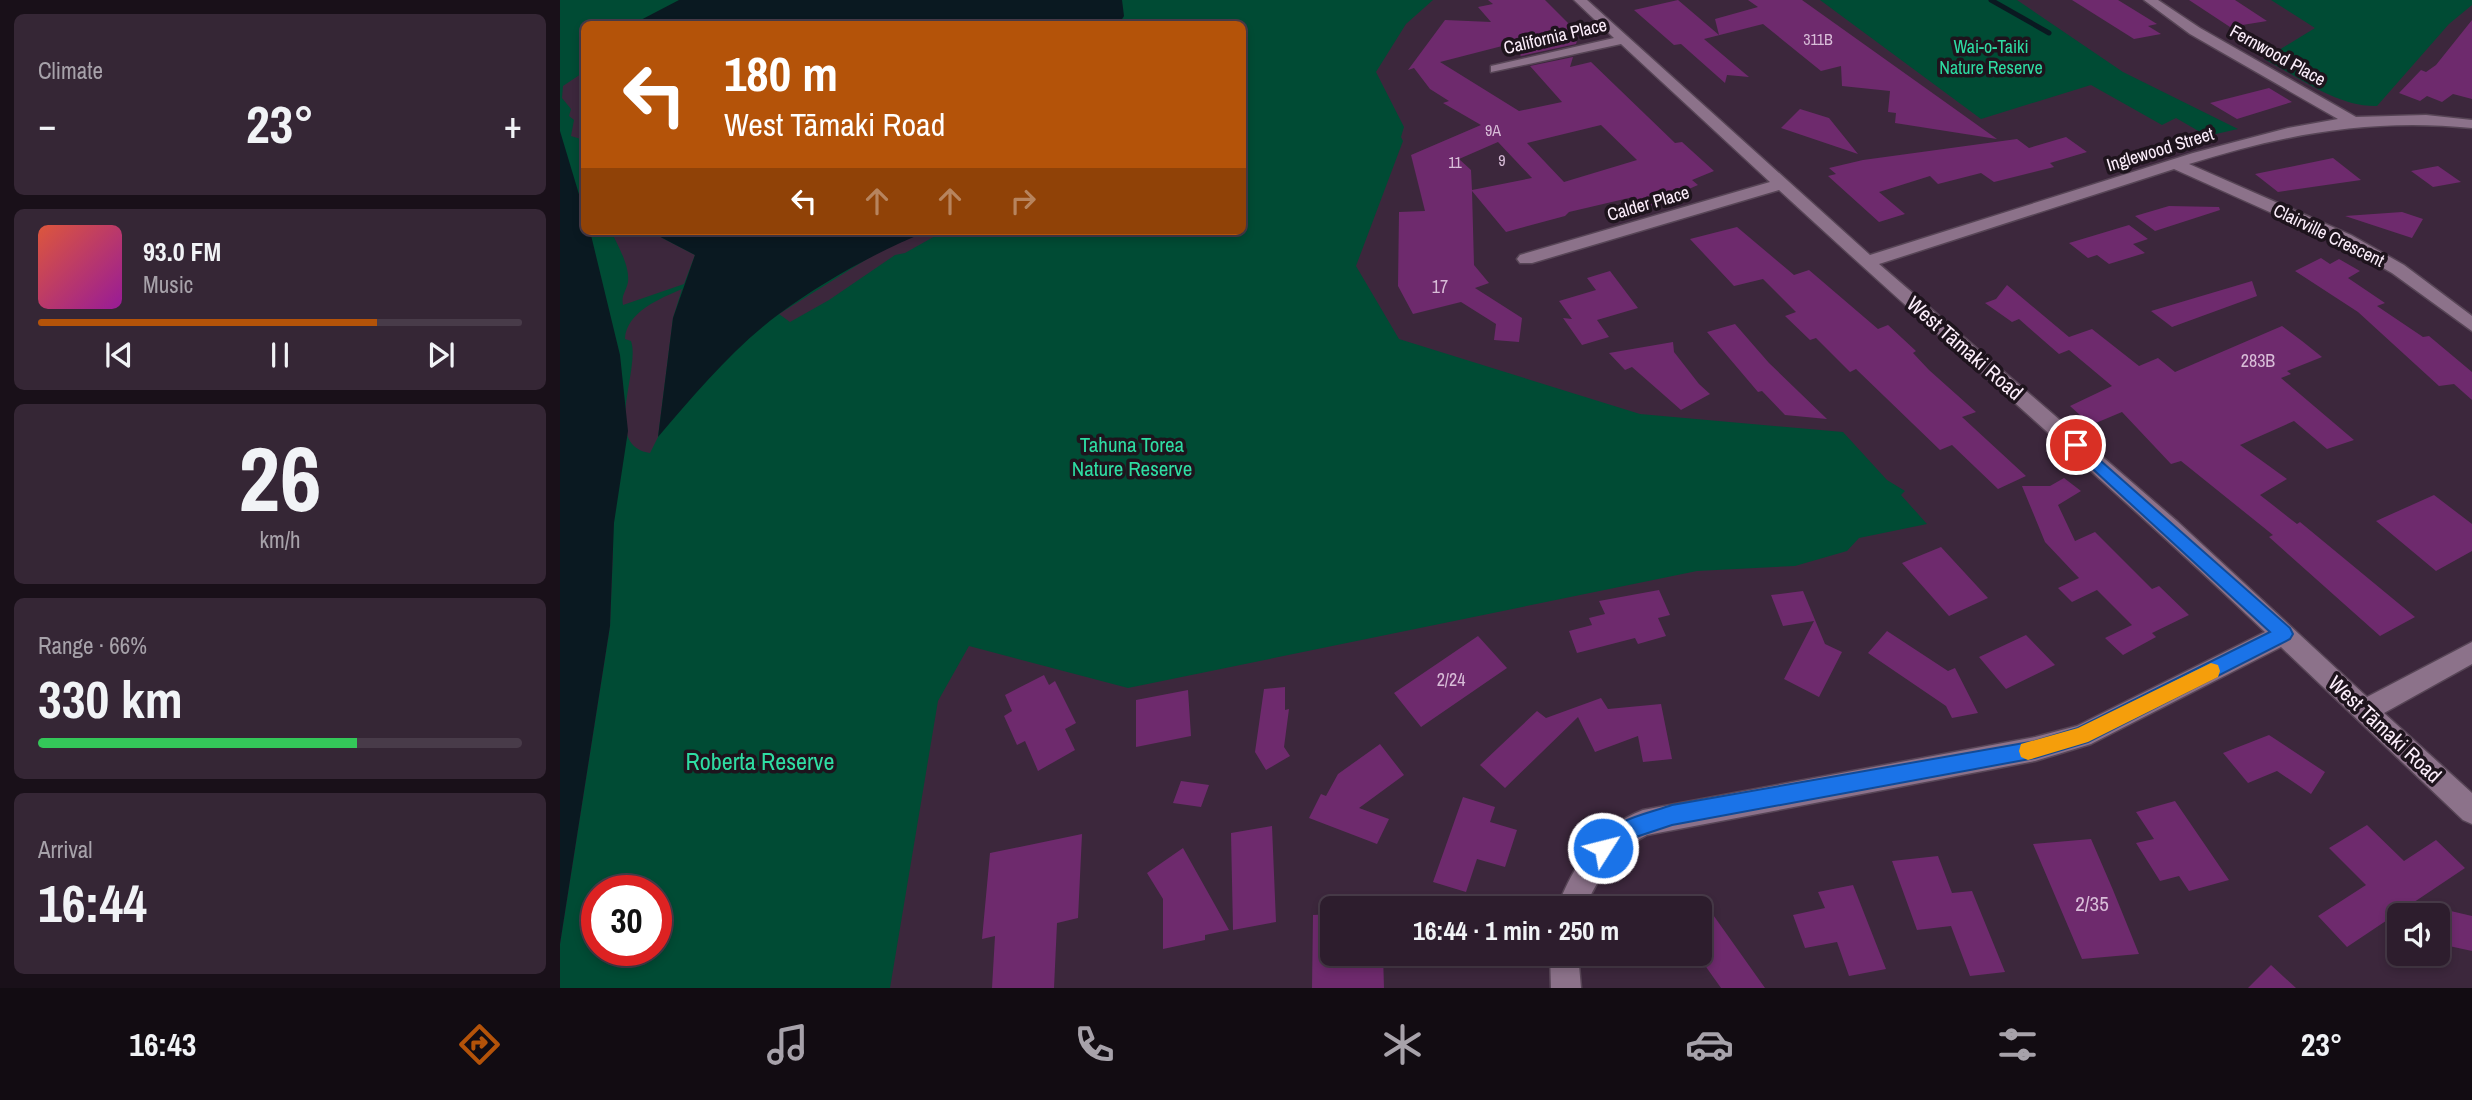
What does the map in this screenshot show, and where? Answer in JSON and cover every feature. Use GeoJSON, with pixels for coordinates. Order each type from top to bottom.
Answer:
{"type":"FeatureCollection","features":[{"type":"Feature","properties":{"kind":"street","name":"West Tāmaki Road"},"geometry":{"type":"LineString","coordinates":[[1580,0],[1867,262],[2160,519],[2472,811]]}},
{"type":"Feature","properties":{"kind":"street","name":"Fernwood Place"},"geometry":{"type":"LineString","coordinates":[[2150,0],[2195,31],[2352,121]]}},
{"type":"Feature","properties":{"kind":"street","name":"California Place"},"geometry":{"type":"LineString","coordinates":[[1496,69],[1623,40]]}},
{"type":"Feature","properties":{"kind":"street","name":"Inglewood Street"},"geometry":{"type":"LineString","coordinates":[[1867,262],[2257,140],[2352,121],[2410,118],[2472,124]]}},
{"type":"Feature","properties":{"kind":"street","name":"Clairville Crescent"},"geometry":{"type":"LineString","coordinates":[[2175,164],[2345,239],[2398,269],[2472,325]]}},
{"type":"Feature","properties":{"kind":"street","name":"Calder Place"},"geometry":{"type":"LineString","coordinates":[[1526,258],[1782,184]]}},
{"type":"Feature","properties":{"kind":"street"},"geometry":{"type":"LineString","coordinates":[[1576,896],[1585,875],[1603,848],[1623,832],[1643,823],[2035,750],[2081,736],[2284,634]]}},
{"type":"Feature","properties":{"kind":"street"},"geometry":{"type":"LineString","coordinates":[[2366,710],[2472,652]]}},
{"type":"Feature","properties":{"kind":"street"},"geometry":{"type":"LineString","coordinates":[[1565,966],[1566,988]]}},
{"type":"Feature","properties":{"kind":"green space","name":"Tahuna Torea Nature Reserve"},"geometry":{"type":"Polygon","coordinates":[[[560,0],[1433,0],[1406,24],[1376,72],[1404,127],[1401,137],[1403,141],[1356,266],[1399,339],[1640,414],[1843,432],[1887,480],[1905,491],[1901,495],[1927,524],[1859,538],[1847,551],[1795,566],[1697,571],[1128,688],[969,646],[938,701],[890,988],[560,988],[560,944],[610,626],[613,551],[560,157],[560,0]],[[682,289],[646,307],[638,314],[631,321],[625,339],[631,341],[633,354],[626,405],[628,436],[636,447],[650,453],[658,437],[673,318],[682,289]]]}},
{"type":"Feature","properties":{"kind":"green space","name":"Wai-o-Taiki Nature Reserve"},"geometry":{"type":"Polygon","coordinates":[[[1820,0],[2017,0],[2123,72],[2238,129],[2207,136],[2176,118],[2162,125],[2091,85],[1981,119],[1820,0]]]}},
{"type":"Feature","properties":{"kind":"green space"},"geometry":{"type":"Polygon","coordinates":[[[2271,0],[2472,0],[2472,5],[2449,24],[2377,106],[2347,102],[2264,59],[2315,28],[2271,0]]]}},
{"type":"Feature","properties":{"kind":"water"},"geometry":{"type":"Polygon","coordinates":[[[679,0],[1122,0],[1124,16],[1121,21],[639,21],[679,0]]]}},
{"type":"Feature","properties":{"kind":"water"},"geometry":{"type":"Polygon","coordinates":[[[560,131],[581,201],[581,235],[591,235],[620,355],[628,431],[614,523],[610,626],[560,944],[560,131]]]}},
{"type":"Feature","properties":{"kind":"water"},"geometry":{"type":"Polygon","coordinates":[[[657,235],[919,235],[851,268],[814,290],[762,327],[700,388],[658,437],[673,318],[695,255],[657,235]]]}},
{"type":"Feature","properties":{"kind":"building"},"geometry":{"type":"Polygon","coordinates":[[[1488,0],[1545,0],[1579,34],[1576,44],[1521,56],[1510,44],[1440,62],[1519,111],[1562,102],[1530,66],[1573,57],[1570,67],[1591,62],[1675,143],[1682,142],[1714,171],[1692,180],[1698,185],[1668,198],[1670,200],[1644,208],[1633,197],[1569,212],[1565,216],[1506,232],[1472,191],[1474,265],[1489,283],[1475,288],[1522,318],[1519,342],[1494,340],[1496,324],[1461,302],[1413,314],[1398,286],[1399,212],[1425,211],[1411,155],[1481,125],[1443,103],[1449,101],[1430,89],[1414,68],[1408,70],[1445,20],[1491,22],[1478,7],[1493,4],[1488,0]],[[1601,125],[1527,143],[1564,182],[1637,160],[1601,125]],[[1498,142],[1459,159],[1471,170],[1472,190],[1532,178],[1498,142]]]}},
{"type":"Feature","properties":{"kind":"building"},"geometry":{"type":"Polygon","coordinates":[[[1678,0],[1719,35],[1715,19],[1758,7],[1748,0],[1802,0],[1997,139],[1895,123],[1896,113],[1888,112],[1890,91],[1842,86],[1841,66],[1821,71],[1763,24],[1704,39],[1749,77],[1727,75],[1725,83],[1681,44],[1674,45],[1634,10],[1678,0]]]}},
{"type":"Feature","properties":{"kind":"building"},"geometry":{"type":"Polygon","coordinates":[[[2072,0],[2118,0],[2157,24],[2148,26],[2161,34],[2134,39],[2072,0]]]}},
{"type":"Feature","properties":{"kind":"building"},"geometry":{"type":"Polygon","coordinates":[[[2189,0],[2235,0],[2267,21],[2230,27],[2189,0]]]}},
{"type":"Feature","properties":{"kind":"building"},"geometry":{"type":"Polygon","coordinates":[[[2472,20],[2472,99],[2453,94],[2442,102],[2427,96],[2420,101],[2399,93],[2421,70],[2426,72],[2436,65],[2472,20]]]}},
{"type":"Feature","properties":{"kind":"building"},"geometry":{"type":"Polygon","coordinates":[[[2269,88],[2292,102],[2237,119],[2210,103],[2269,88]]]}},
{"type":"Feature","properties":{"kind":"building"},"geometry":{"type":"Polygon","coordinates":[[[1800,109],[1829,118],[1858,154],[1781,128],[1800,109]]]}},
{"type":"Feature","properties":{"kind":"building"},"geometry":{"type":"Polygon","coordinates":[[[2066,137],[2087,152],[2050,163],[2054,167],[1994,182],[1981,173],[1938,184],[1930,176],[1879,192],[1905,214],[1879,222],[1828,176],[1836,174],[1829,168],[1863,160],[2017,139],[2029,148],[2066,137]]]}},
{"type":"Feature","properties":{"kind":"building"},"geometry":{"type":"Polygon","coordinates":[[[2333,158],[2361,180],[2278,192],[2255,174],[2333,158]]]}},
{"type":"Feature","properties":{"kind":"building"},"geometry":{"type":"Polygon","coordinates":[[[2438,166],[2461,182],[2433,187],[2411,171],[2438,166]]]}},
{"type":"Feature","properties":{"kind":"building"},"geometry":{"type":"Polygon","coordinates":[[[2169,206],[2219,207],[2220,210],[2155,231],[2135,216],[2169,206]]]}},
{"type":"Feature","properties":{"kind":"building"},"geometry":{"type":"Polygon","coordinates":[[[2402,212],[2423,219],[2412,238],[2345,216],[2402,212]]]}},
{"type":"Feature","properties":{"kind":"building"},"geometry":{"type":"Polygon","coordinates":[[[2129,225],[2148,239],[2133,244],[2145,253],[2109,264],[2097,255],[2088,258],[2069,243],[2129,225]]]}},
{"type":"Feature","properties":{"kind":"building"},"geometry":{"type":"Polygon","coordinates":[[[1737,227],[1794,275],[1809,270],[1878,329],[1888,325],[1916,351],[1913,353],[1929,370],[1976,412],[1962,417],[2026,476],[1998,489],[1952,445],[1940,450],[1856,369],[1850,372],[1816,338],[1810,340],[1785,316],[1796,312],[1763,279],[1734,286],[1690,239],[1737,227]]]}},
{"type":"Feature","properties":{"kind":"building"},"geometry":{"type":"Polygon","coordinates":[[[2321,258],[2330,264],[2339,259],[2360,271],[2348,278],[2385,303],[2377,306],[2423,337],[2429,336],[2472,372],[2472,400],[2454,384],[2439,386],[2358,312],[2295,271],[2321,258]]]}},
{"type":"Feature","properties":{"kind":"building"},"geometry":{"type":"Polygon","coordinates":[[[1610,271],[1638,308],[1597,320],[1609,337],[1582,345],[1563,318],[1572,319],[1559,301],[1596,290],[1587,278],[1610,271]]]}},
{"type":"Feature","properties":{"kind":"building"},"geometry":{"type":"Polygon","coordinates":[[[2252,281],[2257,296],[2172,327],[2151,311],[2252,281]]]}},
{"type":"Feature","properties":{"kind":"building"},"geometry":{"type":"Polygon","coordinates":[[[2007,285],[2069,337],[2092,329],[2139,366],[2158,358],[2175,372],[2282,326],[2322,357],[2287,371],[2291,374],[2281,378],[2354,440],[2327,449],[2294,421],[2240,445],[2287,479],[2260,495],[2297,524],[2300,522],[2415,617],[2380,636],[2269,537],[2273,535],[2181,461],[2171,464],[2122,412],[2091,425],[2070,406],[2112,386],[2069,350],[2059,354],[2019,319],[2012,322],[1985,303],[1996,299],[2007,285]]]}},
{"type":"Feature","properties":{"kind":"building"},"geometry":{"type":"Polygon","coordinates":[[[1735,324],[1769,363],[1827,419],[1785,415],[1762,391],[1758,392],[1707,332],[1735,324]]]}},
{"type":"Feature","properties":{"kind":"building"},"geometry":{"type":"Polygon","coordinates":[[[1673,342],[1674,352],[1710,394],[1681,410],[1632,367],[1625,370],[1609,353],[1673,342]]]}},
{"type":"Feature","properties":{"kind":"building"},"geometry":{"type":"Polygon","coordinates":[[[2064,478],[2081,491],[2058,505],[2075,541],[2095,532],[2152,589],[2159,586],[2189,615],[2152,633],[2156,637],[2123,655],[2105,638],[2132,625],[2097,590],[2072,602],[2058,588],[2079,578],[2045,542],[2022,486],[2050,486],[2064,478]]]}},
{"type":"Feature","properties":{"kind":"building"},"geometry":{"type":"Polygon","coordinates":[[[2434,495],[2472,524],[2472,551],[2436,571],[2376,521],[2434,495]]]}},
{"type":"Feature","properties":{"kind":"building"},"geometry":{"type":"Polygon","coordinates":[[[1941,547],[1988,598],[1949,616],[1902,563],[1941,547]]]}},
{"type":"Feature","properties":{"kind":"building"},"geometry":{"type":"Polygon","coordinates":[[[1659,590],[1670,615],[1658,618],[1666,636],[1638,644],[1635,638],[1577,653],[1569,631],[1592,625],[1589,618],[1605,614],[1599,601],[1659,590]]]}},
{"type":"Feature","properties":{"kind":"building"},"geometry":{"type":"Polygon","coordinates":[[[1803,591],[1825,644],[1842,652],[1819,697],[1784,679],[1814,621],[1783,626],[1771,595],[1803,591]]]}},
{"type":"Feature","properties":{"kind":"building"},"geometry":{"type":"Polygon","coordinates":[[[1887,631],[1948,671],[1955,668],[1978,713],[1952,718],[1946,706],[1868,653],[1887,631]]]}},
{"type":"Feature","properties":{"kind":"building"},"geometry":{"type":"Polygon","coordinates":[[[2026,635],[2055,665],[2006,689],[1979,657],[2026,635]]]}},
{"type":"Feature","properties":{"kind":"building"},"geometry":{"type":"Polygon","coordinates":[[[1478,636],[1507,668],[1421,727],[1394,693],[1478,636]]]}},
{"type":"Feature","properties":{"kind":"building"},"geometry":{"type":"Polygon","coordinates":[[[1044,675],[1049,685],[1055,681],[1076,723],[1065,729],[1075,750],[1038,771],[1025,741],[1017,745],[1004,716],[1012,711],[1005,695],[1044,675]]]}},
{"type":"Feature","properties":{"kind":"building"},"geometry":{"type":"Polygon","coordinates":[[[1285,687],[1285,710],[1289,709],[1284,747],[1290,756],[1266,770],[1255,752],[1264,689],[1285,687]]]}},
{"type":"Feature","properties":{"kind":"building"},"geometry":{"type":"Polygon","coordinates":[[[1188,690],[1191,736],[1136,747],[1136,700],[1188,690]]]}},
{"type":"Feature","properties":{"kind":"building"},"geometry":{"type":"Polygon","coordinates":[[[1601,698],[1608,709],[1661,704],[1672,759],[1643,762],[1638,736],[1595,752],[1578,717],[1505,788],[1480,765],[1537,711],[1546,718],[1601,698]]]}},
{"type":"Feature","properties":{"kind":"building"},"geometry":{"type":"Polygon","coordinates":[[[2269,735],[2325,772],[2311,794],[2277,771],[2248,783],[2223,753],[2269,735]]]}},
{"type":"Feature","properties":{"kind":"building"},"geometry":{"type":"Polygon","coordinates":[[[1380,744],[1404,775],[1359,808],[1389,819],[1377,844],[1309,818],[1321,794],[1326,796],[1338,774],[1380,744]]]}},
{"type":"Feature","properties":{"kind":"building"},"geometry":{"type":"Polygon","coordinates":[[[1181,781],[1209,785],[1201,807],[1173,803],[1181,781]]]}},
{"type":"Feature","properties":{"kind":"building"},"geometry":{"type":"Polygon","coordinates":[[[1463,797],[1495,807],[1490,822],[1517,830],[1505,867],[1477,859],[1466,892],[1433,882],[1463,797]]]}},
{"type":"Feature","properties":{"kind":"building"},"geometry":{"type":"Polygon","coordinates":[[[2175,801],[2229,880],[2189,891],[2179,876],[2160,881],[2136,843],[2154,839],[2136,812],[2175,801]]]}},
{"type":"Feature","properties":{"kind":"building"},"geometry":{"type":"Polygon","coordinates":[[[2367,825],[2404,861],[2436,840],[2465,868],[2413,903],[2387,903],[2387,920],[2347,947],[2318,916],[2366,885],[2329,848],[2367,825]]]}},
{"type":"Feature","properties":{"kind":"building"},"geometry":{"type":"Polygon","coordinates":[[[1272,826],[1276,922],[1233,930],[1231,833],[1272,826]]]}},
{"type":"Feature","properties":{"kind":"building"},"geometry":{"type":"Polygon","coordinates":[[[1082,834],[1078,918],[1057,923],[1054,988],[992,988],[995,936],[982,939],[990,853],[1082,834]]]}},
{"type":"Feature","properties":{"kind":"building"},"geometry":{"type":"Polygon","coordinates":[[[2091,839],[2139,954],[2082,959],[2033,844],[2091,839]]]}},
{"type":"Feature","properties":{"kind":"building"},"geometry":{"type":"Polygon","coordinates":[[[1183,848],[1229,930],[1205,935],[1205,940],[1163,949],[1163,899],[1147,873],[1183,848]]]}},
{"type":"Feature","properties":{"kind":"building"},"geometry":{"type":"Polygon","coordinates":[[[1938,856],[1952,893],[1972,891],[2005,972],[1970,976],[1951,926],[1917,930],[1892,861],[1938,856]]]}},
{"type":"Feature","properties":{"kind":"building"},"geometry":{"type":"Polygon","coordinates":[[[1853,885],[1886,969],[1849,976],[1837,942],[1805,948],[1793,915],[1825,908],[1818,892],[1853,885]]]}},
{"type":"Feature","properties":{"kind":"building"},"geometry":{"type":"Polygon","coordinates":[[[2450,911],[2472,916],[2472,951],[2450,946],[2450,911]]]}},
{"type":"Feature","properties":{"kind":"building"},"geometry":{"type":"Polygon","coordinates":[[[1712,913],[1765,988],[1721,988],[1705,966],[1712,966],[1712,913]]]}},
{"type":"Feature","properties":{"kind":"building"},"geometry":{"type":"Polygon","coordinates":[[[1313,915],[1320,915],[1320,966],[1383,966],[1384,988],[1312,988],[1313,915]]]}},
{"type":"Feature","properties":{"kind":"building"},"geometry":{"type":"Polygon","coordinates":[[[2271,965],[2296,988],[2248,988],[2271,965]]]}},
{"type":"Feature","properties":{"kind":"waterway"},"geometry":{"type":"LineString","coordinates":[[1991,0],[2049,33]]}},
{"type":"Feature","properties":{"kind":"slow traffic"},"geometry":{"type":"LineString","coordinates":[[2028,751],[2081,736],[2211,671]]}},
{"type":"Feature","properties":{"kind":"route"},"geometry":{"type":"LineString","coordinates":[[1603,848],[1623,832],[1672,815],[2035,750],[2081,736],[2284,634],[2076,445]]}},
{"type":"Feature","properties":{"kind":"park label","name":"Roberta Reserve"},"geometry":{"type":"Point","coordinates":[760,761]}}]}
